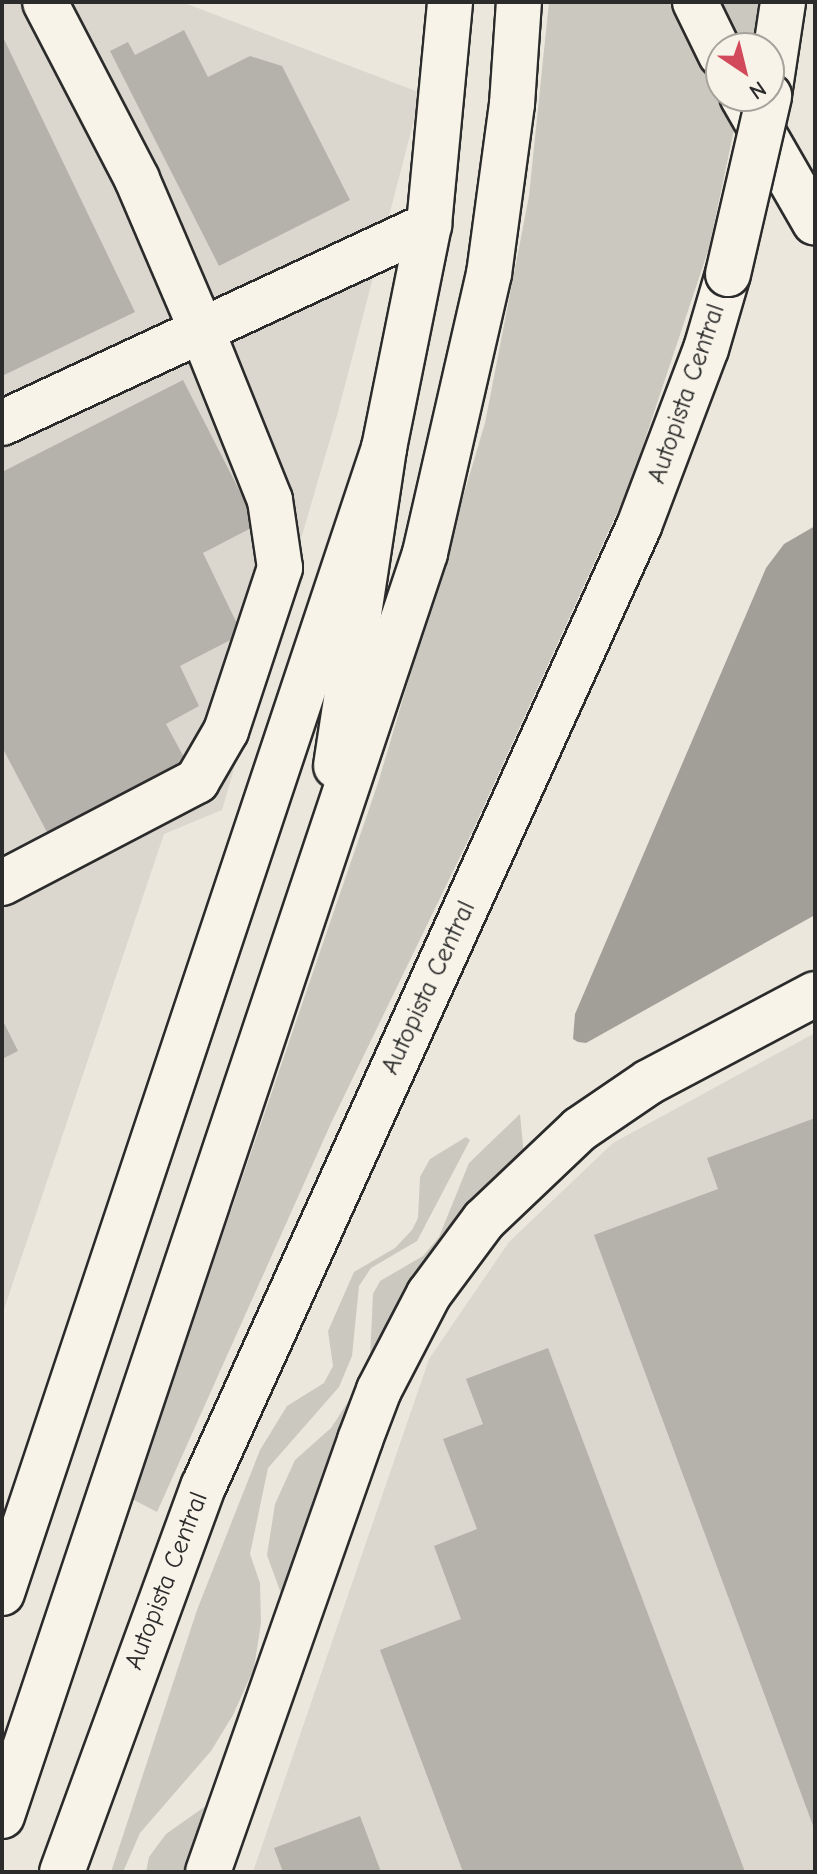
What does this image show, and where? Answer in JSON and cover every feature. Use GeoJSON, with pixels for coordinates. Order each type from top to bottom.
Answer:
{"type":"FeatureCollection","features":[{"type":"Feature","properties":{"kind":"main road"},"geometry":{"type":"LineString","coordinates":[[2,883],[197,781],[226,731],[280,568],[270,500],[202,331],[137,179],[45,2]]}},
{"type":"Feature","properties":{"kind":"main road"},"geometry":{"type":"LineString","coordinates":[[335,824],[340,724],[384,448],[429,225],[450,2]]}},
{"type":"Feature","properties":{"kind":"main road"},"geometry":{"type":"LineString","coordinates":[[2,1816],[425,553],[473,358],[503,189],[519,2]]}},
{"type":"Feature","properties":{"kind":"main road"},"geometry":{"type":"LineString","coordinates":[[695,2],[710,32]]}},
{"type":"Feature","properties":{"kind":"main road","name":"Autopista Central"},"geometry":{"type":"LineString","coordinates":[[776,32],[783,2]]}},
{"type":"Feature","properties":{"kind":"main road","name":"Autopista Central"},"geometry":{"type":"LineString","coordinates":[[62,1872],[210,1472],[639,526],[706,349],[728,274],[759,112]]}},
{"type":"Feature","properties":{"kind":"main road"},"geometry":{"type":"LineString","coordinates":[[771,112],[815,223]]}},
{"type":"Feature","properties":{"kind":"main road"},"geometry":{"type":"LineString","coordinates":[[2,423],[429,225]]}},
{"type":"Feature","properties":{"kind":"main road"},"geometry":{"type":"LineString","coordinates":[[2,1593],[384,448]]}},
{"type":"Feature","properties":{"kind":"main road"},"geometry":{"type":"LineString","coordinates":[[208,1872],[379,1390],[447,1269],[514,1187],[580,1129],[649,1082],[815,994]]}},
{"type":"Feature","properties":{"kind":"shaded area"},"geometry":{"type":"Polygon","coordinates":[[[2,2],[182,2],[421,93],[338,412],[222,810],[164,834],[2,1315],[2,2]]]}},
{"type":"Feature","properties":{"kind":"shaded area"},"geometry":{"type":"Polygon","coordinates":[[[549,2],[671,2],[705,67],[705,112],[728,112],[735,125],[709,248],[630,484],[473,830],[332,1121],[157,1512],[132,1499],[378,783],[485,423],[529,196],[549,2]]]}},
{"type":"Feature","properties":{"kind":"shaded area"},"geometry":{"type":"Polygon","coordinates":[[[715,2],[759,2],[755,32],[732,32],[715,2]]]}},
{"type":"Feature","properties":{"kind":"shaded area"},"geometry":{"type":"Polygon","coordinates":[[[815,526],[815,915],[586,1043],[578,1042],[573,1039],[575,1014],[766,568],[784,544],[815,526]]]}},
{"type":"Feature","properties":{"kind":"shaded area"},"geometry":{"type":"Polygon","coordinates":[[[815,1033],[815,1872],[253,1872],[429,1359],[509,1242],[613,1143],[815,1033]]]}},
{"type":"Feature","properties":{"kind":"shaded area"},"geometry":{"type":"Polygon","coordinates":[[[520,1114],[524,1156],[283,1599],[267,1555],[275,1504],[295,1460],[331,1428],[363,1379],[370,1358],[373,1294],[380,1281],[423,1256],[439,1237],[469,1163],[520,1114]]]}},
{"type":"Feature","properties":{"kind":"shaded area"},"geometry":{"type":"Polygon","coordinates":[[[466,1137],[470,1140],[417,1241],[371,1268],[359,1286],[352,1356],[339,1387],[268,1468],[250,1554],[260,1583],[261,1623],[254,1668],[233,1715],[211,1751],[140,1833],[123,1872],[111,1872],[197,1610],[260,1450],[287,1406],[324,1383],[333,1366],[328,1331],[354,1272],[395,1248],[412,1230],[418,1218],[420,1177],[430,1159],[466,1137]]]}},
{"type":"Feature","properties":{"kind":"shaded area"},"geometry":{"type":"Polygon","coordinates":[[[210,1803],[198,1872],[146,1872],[149,1857],[166,1834],[210,1803]]]}},
{"type":"Feature","properties":{"kind":"building"},"geometry":{"type":"Polygon","coordinates":[[[184,30],[208,77],[250,56],[282,66],[350,200],[219,266],[110,51],[128,42],[135,55],[184,30]]]}},
{"type":"Feature","properties":{"kind":"building"},"geometry":{"type":"Polygon","coordinates":[[[2,35],[135,312],[2,376],[2,35]]]}},
{"type":"Feature","properties":{"kind":"building"},"geometry":{"type":"Polygon","coordinates":[[[183,380],[257,525],[203,553],[242,634],[180,666],[199,706],[166,724],[187,763],[48,834],[2,747],[2,472],[183,380]]]}},
{"type":"Feature","properties":{"kind":"building"},"geometry":{"type":"Polygon","coordinates":[[[2,1019],[18,1051],[2,1059],[2,1019]]]}},
{"type":"Feature","properties":{"kind":"building"},"geometry":{"type":"Polygon","coordinates":[[[815,1118],[815,1831],[594,1235],[718,1189],[707,1158],[815,1118]]]}},
{"type":"Feature","properties":{"kind":"building"},"geometry":{"type":"Polygon","coordinates":[[[548,1348],[745,1872],[463,1872],[380,1650],[461,1619],[434,1546],[477,1529],[443,1439],[483,1424],[466,1379],[548,1348]]]}},
{"type":"Feature","properties":{"kind":"building"},"geometry":{"type":"Polygon","coordinates":[[[360,1816],[381,1872],[283,1872],[274,1848],[360,1816]]]}}]}
